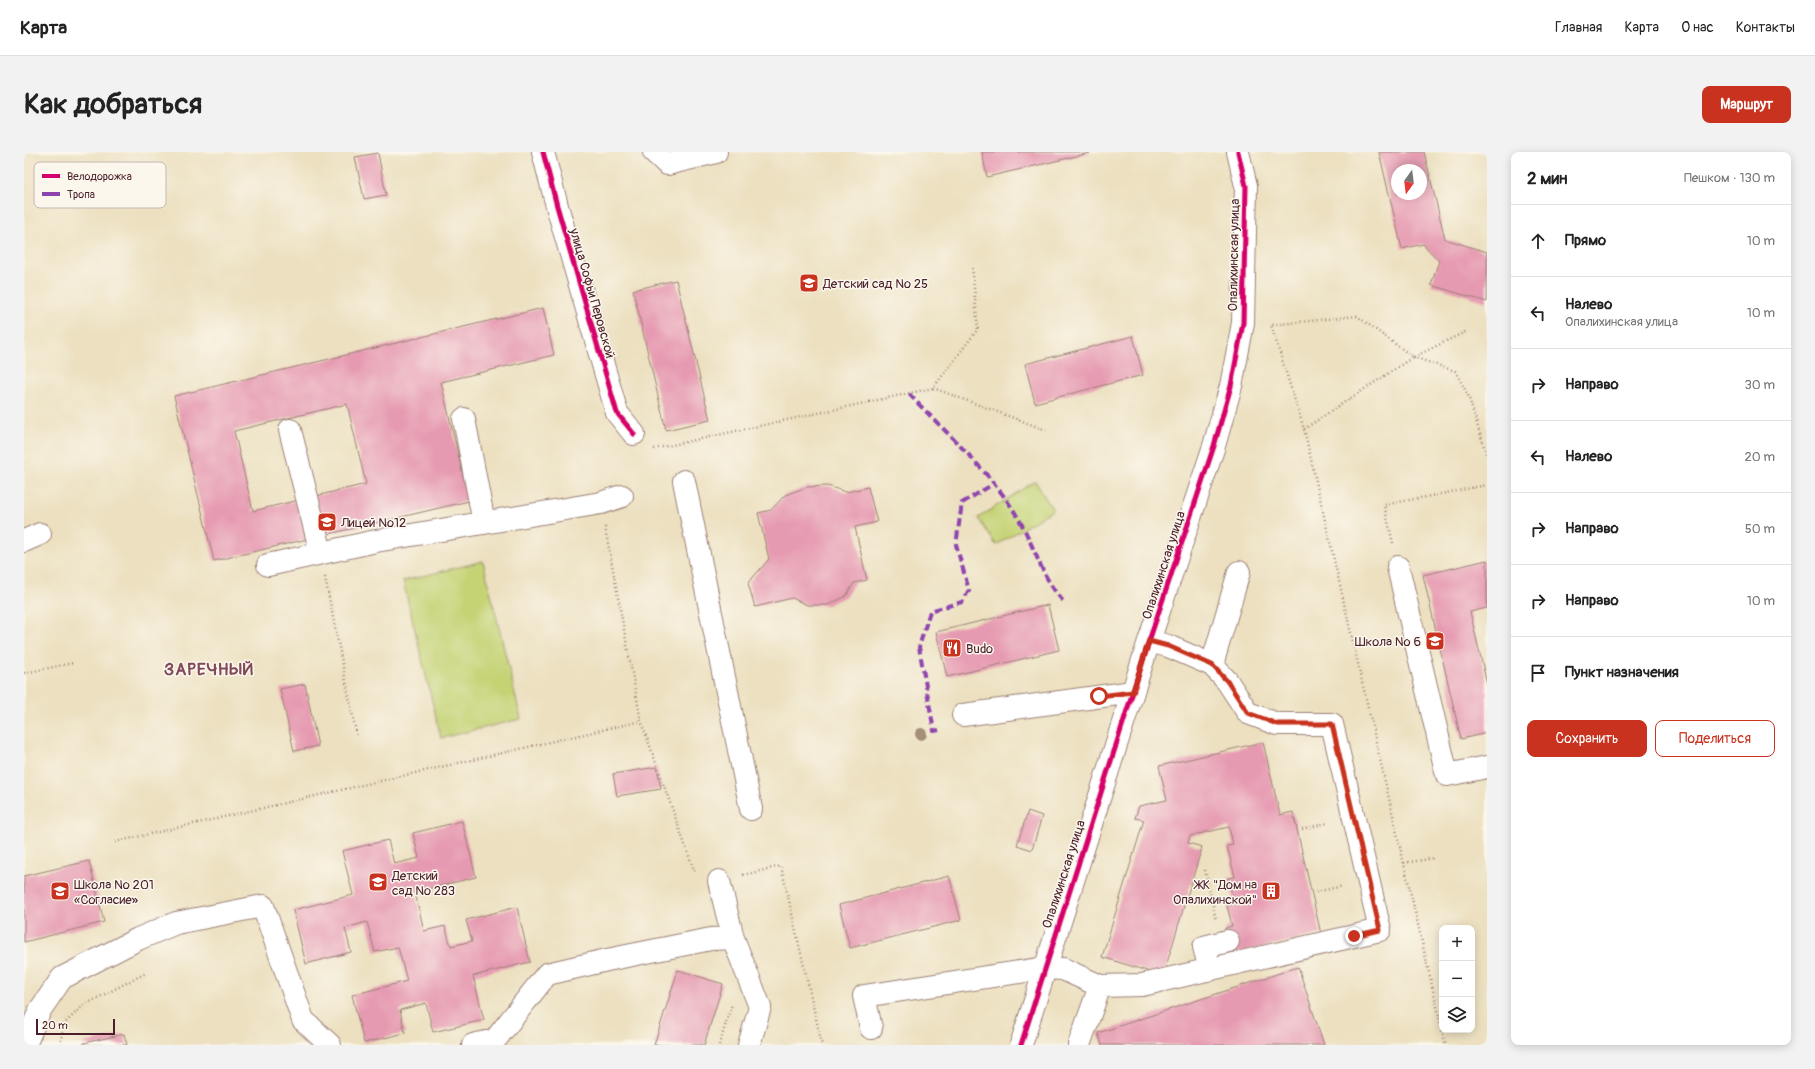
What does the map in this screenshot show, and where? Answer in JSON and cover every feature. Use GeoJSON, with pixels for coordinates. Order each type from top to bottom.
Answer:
{"type":"FeatureCollection","features":[{"type":"Feature","properties":{"kind":"street","name":"улица Софьи Перовской"},"geometry":{"type":"LineString","coordinates":[[543,152],[556,206],[616,412],[634,434]]}},
{"type":"Feature","properties":{"kind":"street"},"geometry":{"type":"LineString","coordinates":[[654,152],[667,164],[716,152]]}},
{"type":"Feature","properties":{"kind":"street","name":"Опалихинская улица"},"geometry":{"type":"LineString","coordinates":[[1021,1045],[1149,641],[1214,446],[1231,386],[1243,323],[1246,186],[1238,152]]}},
{"type":"Feature","properties":{"kind":"street"},"geometry":{"type":"LineString","coordinates":[[464,419],[484,523]]}},
{"type":"Feature","properties":{"kind":"street"},"geometry":{"type":"LineString","coordinates":[[290,430],[321,553]]}},
{"type":"Feature","properties":{"kind":"street"},"geometry":{"type":"LineString","coordinates":[[684,481],[751,809]]}},
{"type":"Feature","properties":{"kind":"street"},"geometry":{"type":"LineString","coordinates":[[268,565],[376,541],[600,503],[622,496]]}},
{"type":"Feature","properties":{"kind":"street"},"geometry":{"type":"LineString","coordinates":[[1398,567],[1447,776],[1487,767]]}},
{"type":"Feature","properties":{"kind":"street"},"geometry":{"type":"LineString","coordinates":[[1212,665],[1239,572]]}},
{"type":"Feature","properties":{"kind":"street"},"geometry":{"type":"LineString","coordinates":[[871,1028],[864,996],[1045,968],[1063,969],[1100,986],[1142,985],[1380,930],[1332,724],[1277,724],[1248,713],[1227,681],[1212,665],[1168,646],[1149,641]]}},
{"type":"Feature","properties":{"kind":"street"},"geometry":{"type":"LineString","coordinates":[[963,715],[1133,692]]}},
{"type":"Feature","properties":{"kind":"street"},"geometry":{"type":"LineString","coordinates":[[719,881],[733,938],[760,1007],[749,1045]]}},
{"type":"Feature","properties":{"kind":"street"},"geometry":{"type":"LineString","coordinates":[[25,1045],[40,1010],[62,978],[138,939],[176,923],[263,906],[303,1020],[330,1045]]}},
{"type":"Feature","properties":{"kind":"street"},"geometry":{"type":"LineString","coordinates":[[473,1045],[495,1040],[547,974],[711,939],[733,938]]}},
{"type":"Feature","properties":{"kind":"street"},"geometry":{"type":"LineString","coordinates":[[1210,970],[1204,947],[1225,942]]}},
{"type":"Feature","properties":{"kind":"street"},"geometry":{"type":"LineString","coordinates":[[1080,1045],[1100,986]]}},
{"type":"Feature","properties":{"kind":"path"},"geometry":{"type":"LineString","coordinates":[[933,388],[978,329],[972,266]]}},
{"type":"Feature","properties":{"kind":"path"},"geometry":{"type":"LineString","coordinates":[[1439,1017],[1304,429],[1271,325],[1358,316],[1413,358],[1455,371],[1468,395],[1487,456]]}},
{"type":"Feature","properties":{"kind":"path"},"geometry":{"type":"LineString","coordinates":[[1304,429],[1413,358],[1467,331]]}},
{"type":"Feature","properties":{"kind":"path"},"geometry":{"type":"LineString","coordinates":[[648,451],[933,388],[1046,430]]}},
{"type":"Feature","properties":{"kind":"path"},"geometry":{"type":"LineString","coordinates":[[1398,567],[1384,505],[1487,485]]}},
{"type":"Feature","properties":{"kind":"path"},"geometry":{"type":"LineString","coordinates":[[600,503],[640,721],[700,886],[781,866],[822,1045]]}},
{"type":"Feature","properties":{"kind":"path"},"geometry":{"type":"LineString","coordinates":[[321,553],[357,737]]}},
{"type":"Feature","properties":{"kind":"path"},"geometry":{"type":"LineString","coordinates":[[24,672],[73,663]]}},
{"type":"Feature","properties":{"kind":"path"},"geometry":{"type":"LineString","coordinates":[[115,842],[640,721]]}},
{"type":"Feature","properties":{"kind":"path"},"geometry":{"type":"LineString","coordinates":[[1302,829],[1328,823]]}},
{"type":"Feature","properties":{"kind":"path"},"geometry":{"type":"LineString","coordinates":[[1404,863],[1435,858]]}},
{"type":"Feature","properties":{"kind":"path"},"geometry":{"type":"LineString","coordinates":[[1205,870],[1225,942]]}},
{"type":"Feature","properties":{"kind":"path"},"geometry":{"type":"LineString","coordinates":[[1316,892],[1343,886]]}},
{"type":"Feature","properties":{"kind":"path"},"geometry":{"type":"LineString","coordinates":[[60,1045],[64,1024],[84,1005],[146,973]]}},
{"type":"Feature","properties":{"kind":"path"},"geometry":{"type":"LineString","coordinates":[[719,1045],[734,998]]}},
{"type":"Feature","properties":{"kind":"path"},"geometry":{"type":"LineString","coordinates":[[1443,1033],[1446,1045]]}},
{"type":"Feature","properties":{"kind":"green space"},"geometry":{"type":"Polygon","coordinates":[[[1035,481],[1053,510],[996,545],[978,518],[1035,481]]]}},
{"type":"Feature","properties":{"kind":"green space"},"geometry":{"type":"Polygon","coordinates":[[[483,561],[521,719],[441,738],[403,581],[483,561]]]}},
{"type":"Feature","properties":{"kind":"building"},"geometry":{"type":"Polygon","coordinates":[[[982,152],[1090,152],[1090,153],[987,177],[982,152]]]}},
{"type":"Feature","properties":{"kind":"building"},"geometry":{"type":"Polygon","coordinates":[[[1379,152],[1424,152],[1427,164],[1391,164],[1391,200],[1427,200],[1427,164],[1445,239],[1487,252],[1487,302],[1431,285],[1439,261],[1423,244],[1402,249],[1379,152]]]}},
{"type":"Feature","properties":{"kind":"building"},"geometry":{"type":"Polygon","coordinates":[[[378,153],[386,195],[364,199],[355,157],[378,153]]]}},
{"type":"Feature","properties":{"kind":"building"},"geometry":{"type":"Polygon","coordinates":[[[676,280],[710,420],[666,430],[633,290],[676,280]]]}},
{"type":"Feature","properties":{"kind":"building"},"geometry":{"type":"Polygon","coordinates":[[[543,308],[554,355],[441,382],[469,501],[214,561],[174,396],[543,308]],[[347,404],[234,431],[253,511],[366,484],[347,404]]]}},
{"type":"Feature","properties":{"kind":"building"},"geometry":{"type":"Polygon","coordinates":[[[1133,336],[1143,375],[1035,403],[1025,364],[1133,336]]]}},
{"type":"Feature","properties":{"kind":"building"},"geometry":{"type":"Polygon","coordinates":[[[828,486],[846,492],[868,487],[877,522],[855,527],[867,580],[854,583],[846,596],[828,605],[807,605],[792,598],[755,607],[748,583],[769,559],[758,513],[771,510],[785,495],[807,487],[828,486]]]}},
{"type":"Feature","properties":{"kind":"building"},"geometry":{"type":"Polygon","coordinates":[[[1487,560],[1487,608],[1470,612],[1487,684],[1487,733],[1461,739],[1423,575],[1487,560]]]}},
{"type":"Feature","properties":{"kind":"building"},"geometry":{"type":"Polygon","coordinates":[[[1048,605],[1059,650],[947,677],[936,632],[1048,605]]]}},
{"type":"Feature","properties":{"kind":"building"},"geometry":{"type":"Polygon","coordinates":[[[305,684],[318,746],[294,751],[280,689],[305,684]]]}},
{"type":"Feature","properties":{"kind":"building"},"geometry":{"type":"Polygon","coordinates":[[[1263,742],[1280,815],[1293,812],[1321,934],[1231,955],[1225,928],[1232,926],[1227,905],[1234,904],[1228,878],[1235,877],[1227,846],[1233,845],[1229,827],[1190,836],[1188,843],[1202,847],[1163,976],[1102,957],[1144,820],[1135,818],[1139,806],[1167,800],[1159,766],[1263,742]]]}},
{"type":"Feature","properties":{"kind":"building"},"geometry":{"type":"Polygon","coordinates":[[[657,767],[661,789],[617,796],[613,774],[657,767]]]}},
{"type":"Feature","properties":{"kind":"building"},"geometry":{"type":"Polygon","coordinates":[[[1028,811],[1042,816],[1032,850],[1017,845],[1028,811]]]}},
{"type":"Feature","properties":{"kind":"building"},"geometry":{"type":"Polygon","coordinates":[[[462,821],[476,877],[415,892],[424,931],[445,926],[451,946],[472,941],[466,920],[517,907],[530,962],[473,976],[484,1020],[433,1032],[426,1003],[400,1010],[405,1033],[364,1043],[352,995],[407,981],[398,947],[375,952],[367,922],[345,928],[351,952],[306,964],[293,910],[353,895],[342,851],[388,840],[394,864],[419,858],[413,833],[462,821]]]}},
{"type":"Feature","properties":{"kind":"building"},"geometry":{"type":"Polygon","coordinates":[[[89,861],[104,922],[24,942],[24,876],[89,861]]]}},
{"type":"Feature","properties":{"kind":"building"},"geometry":{"type":"Polygon","coordinates":[[[949,876],[961,920],[850,948],[839,905],[949,876]]]}},
{"type":"Feature","properties":{"kind":"building"},"geometry":{"type":"Polygon","coordinates":[[[1298,967],[1324,1045],[1102,1045],[1098,1033],[1298,967]]]}},
{"type":"Feature","properties":{"kind":"building"},"geometry":{"type":"Polygon","coordinates":[[[678,970],[723,984],[704,1045],[654,1045],[678,970]]]}},
{"type":"Feature","properties":{"kind":"building"},"geometry":{"type":"Polygon","coordinates":[[[124,1034],[127,1045],[84,1045],[84,1043],[124,1034]]]}},
{"type":"Feature","properties":{"kind":"marked path"},"geometry":{"type":"LineString","coordinates":[[909,394],[981,468],[1006,500],[1023,527],[1049,582],[1063,601]]}},
{"type":"Feature","properties":{"kind":"marked path"},"geometry":{"type":"LineString","coordinates":[[939,730],[934,731],[919,647],[930,611],[962,602],[969,590],[956,545],[962,503],[995,483]]}},
{"type":"Feature","properties":{"kind":"cycle path"},"geometry":{"type":"LineString","coordinates":[[543,152],[557,206],[617,413],[634,434]]}},
{"type":"Feature","properties":{"kind":"cycle path"},"geometry":{"type":"LineString","coordinates":[[1021,1045],[1149,641],[1214,446],[1231,386],[1243,323],[1246,186],[1238,152]]}},
{"type":"Feature","properties":{"kind":"place","name":"Детский сад № 25"},"geometry":{"type":"Point","coordinates":[809,283]}},
{"type":"Feature","properties":{"kind":"place","name":"Лицей №12"},"geometry":{"type":"Point","coordinates":[327,522]}},
{"type":"Feature","properties":{"kind":"place","name":"Школа № 6"},"geometry":{"type":"Point","coordinates":[1435,641]}},
{"type":"Feature","properties":{"kind":"place","name":"Budo"},"geometry":{"type":"Point","coordinates":[952,648]}},
{"type":"Feature","properties":{"kind":"place","name":"Детский сад № 283"},"geometry":{"type":"Point","coordinates":[378,882]}},
{"type":"Feature","properties":{"kind":"place","name":"Школа № 201 «Согласие»"},"geometry":{"type":"Point","coordinates":[60,891]}},
{"type":"Feature","properties":{"kind":"place","name":"ЖК \"Дом на Опалихинской\""},"geometry":{"type":"Point","coordinates":[1271,891]}},
{"type":"Feature","properties":{"kind":"district","name":"ЗАРЕЧНЫЙ"},"geometry":{"type":"Point","coordinates":[209,669]}},
{"type":"Feature","properties":{"kind":"route"},"geometry":{"type":"LineString","coordinates":[[1099,696],[1133,692],[1149,641],[1168,646],[1212,665],[1227,681],[1248,713],[1277,724],[1332,724],[1380,930],[1354,936]]}}]}
